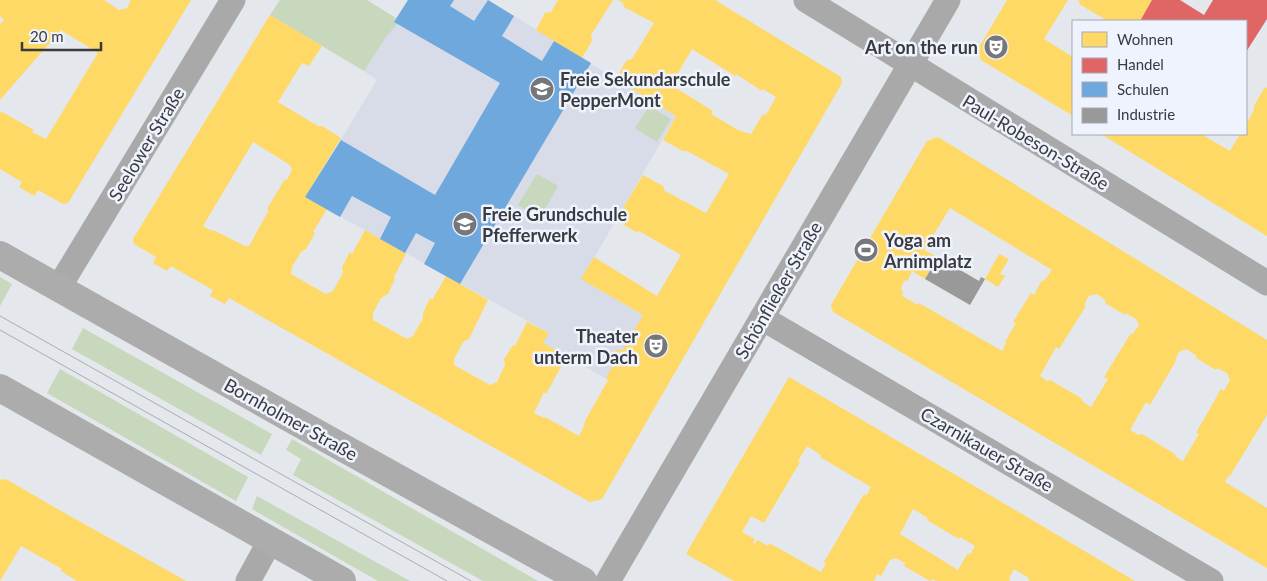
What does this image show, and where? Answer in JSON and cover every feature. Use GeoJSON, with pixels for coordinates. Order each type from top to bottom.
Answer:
{"type":"FeatureCollection","features":[{"type":"Feature","properties":{"kind":"main road","name":"Bornholmer Straße"},"geometry":{"type":"LineString","coordinates":[[0,254],[583,581]]}},
{"type":"Feature","properties":{"kind":"main road"},"geometry":{"type":"LineString","coordinates":[[1,390],[342,581]]}},
{"type":"Feature","properties":{"kind":"street","name":"Seelower Straße"},"geometry":{"type":"LineString","coordinates":[[58,287],[233,0]]}},
{"type":"Feature","properties":{"kind":"street","name":"Paul-Robeson-Straße"},"geometry":{"type":"LineString","coordinates":[[806,0],[1267,283]]}},
{"type":"Feature","properties":{"kind":"street","name":"Schönfließer Straße"},"geometry":{"type":"LineString","coordinates":[[608,581],[948,0]]}},
{"type":"Feature","properties":{"kind":"street","name":"Czarnikauer Straße"},"geometry":{"type":"LineString","coordinates":[[762,318],[1211,581]]}},
{"type":"Feature","properties":{"kind":"street"},"geometry":{"type":"LineString","coordinates":[[248,581],[270,541]]}},
{"type":"Feature","properties":{"kind":"shaded area"},"geometry":{"type":"Polygon","coordinates":[[[408,0],[488,0],[676,116],[582,279],[691,344],[655,406],[543,343],[549,333],[327,209],[328,161],[377,80],[364,71],[386,36],[396,24],[394,22],[408,0]]]}},
{"type":"Feature","properties":{"kind":"green space"},"geometry":{"type":"Polygon","coordinates":[[[280,0],[367,0],[396,18],[394,22],[397,24],[386,37],[364,71],[270,15],[280,0]]]}},
{"type":"Feature","properties":{"kind":"green space"},"geometry":{"type":"Polygon","coordinates":[[[649,106],[671,119],[657,142],[635,128],[649,106]]]}},
{"type":"Feature","properties":{"kind":"green space"},"geometry":{"type":"Polygon","coordinates":[[[537,174],[558,186],[540,218],[518,205],[537,174]]]}},
{"type":"Feature","properties":{"kind":"green space"},"geometry":{"type":"Polygon","coordinates":[[[0,277],[12,284],[0,306],[0,277]]]}},
{"type":"Feature","properties":{"kind":"green space"},"geometry":{"type":"Polygon","coordinates":[[[83,328],[272,434],[261,455],[72,349],[83,328]]]}},
{"type":"Feature","properties":{"kind":"green space"},"geometry":{"type":"Polygon","coordinates":[[[60,369],[248,477],[236,501],[47,393],[60,369]]]}},
{"type":"Feature","properties":{"kind":"green space"},"geometry":{"type":"Polygon","coordinates":[[[292,439],[538,581],[483,581],[293,475],[301,459],[286,450],[292,439]]]}},
{"type":"Feature","properties":{"kind":"green space"},"geometry":{"type":"Polygon","coordinates":[[[257,496],[410,581],[378,581],[252,509],[257,496]]]}},
{"type":"Feature","properties":{"kind":"building: Wohnen"},"geometry":{"type":"Polygon","coordinates":[[[0,0],[104,0],[119,10],[127,8],[131,0],[191,0],[68,203],[63,204],[38,190],[34,196],[19,187],[22,182],[0,169],[0,113],[2,112],[34,130],[32,132],[46,139],[98,53],[61,30],[0,100],[0,24],[4,20],[0,16],[0,0]]]}},
{"type":"Feature","properties":{"kind":"building: Wohnen"},"geometry":{"type":"Polygon","coordinates":[[[558,0],[613,0],[591,35],[592,41],[582,58],[536,30],[545,13],[551,12],[558,0]]]}},
{"type":"Feature","properties":{"kind":"building: Wohnen"},"geometry":{"type":"Polygon","coordinates":[[[618,0],[715,0],[841,77],[842,83],[602,499],[590,502],[229,298],[225,304],[210,296],[213,290],[171,266],[167,271],[153,263],[156,257],[134,244],[133,239],[270,15],[322,46],[309,66],[302,63],[278,102],[341,138],[305,197],[327,209],[313,232],[315,233],[306,249],[301,252],[292,267],[291,274],[326,294],[333,291],[343,273],[342,267],[350,252],[352,254],[365,230],[406,254],[394,277],[395,279],[388,294],[381,298],[373,313],[373,320],[407,339],[413,336],[423,318],[423,313],[430,298],[432,300],[446,276],[488,300],[469,339],[463,342],[454,359],[454,365],[490,385],[497,382],[505,365],[504,359],[513,345],[515,346],[527,322],[549,333],[543,343],[567,356],[546,394],[544,392],[534,413],[579,436],[584,423],[608,380],[606,378],[615,362],[612,357],[613,352],[623,350],[643,315],[581,279],[594,257],[657,296],[681,255],[616,220],[643,175],[663,186],[665,191],[706,213],[729,174],[663,140],[676,116],[616,79],[626,61],[632,59],[654,23],[624,7],[623,3],[618,0]],[[692,49],[671,85],[713,111],[711,114],[738,130],[751,134],[763,114],[766,115],[776,97],[763,89],[762,91],[736,74],[735,76],[692,49]],[[253,142],[203,226],[245,246],[249,246],[269,210],[267,209],[292,170],[290,165],[253,142]]]}},
{"type":"Feature","properties":{"kind":"building: Wohnen"},"geometry":{"type":"Polygon","coordinates":[[[1007,0],[1068,0],[1044,39],[1072,56],[1072,115],[981,60],[978,49],[1007,0]]]}},
{"type":"Feature","properties":{"kind":"building: Wohnen"},"geometry":{"type":"Polygon","coordinates":[[[1077,0],[1152,0],[1141,20],[1106,20],[1079,4],[1080,2],[1077,0]]]}},
{"type":"Feature","properties":{"kind":"building: Wohnen"},"geometry":{"type":"Polygon","coordinates":[[[1265,87],[1267,88],[1267,236],[1103,135],[1203,135],[1230,151],[1239,135],[1247,135],[1247,123],[1254,110],[1254,106],[1265,87]]]}},
{"type":"Feature","properties":{"kind":"building: Wohnen"},"geometry":{"type":"Polygon","coordinates":[[[938,137],[1267,340],[1267,415],[1225,482],[1267,508],[1267,568],[833,312],[831,305],[927,141],[938,137]],[[950,208],[924,250],[937,257],[925,279],[912,271],[908,280],[904,281],[901,288],[902,296],[918,305],[919,303],[1002,351],[1016,323],[1013,322],[1031,293],[1034,295],[1042,280],[1044,281],[1052,270],[950,208]],[[1097,294],[1089,296],[1084,305],[1086,306],[1059,349],[1056,347],[1040,376],[1081,398],[1083,402],[1091,407],[1108,379],[1104,377],[1131,333],[1132,335],[1139,325],[1136,319],[1105,303],[1106,301],[1097,294]],[[1186,349],[1179,352],[1176,361],[1150,405],[1146,402],[1130,430],[1139,435],[1142,434],[1183,461],[1199,434],[1196,433],[1221,389],[1224,391],[1230,380],[1227,373],[1217,368],[1216,370],[1196,358],[1197,356],[1186,349]]]}},
{"type":"Feature","properties":{"kind":"building: Wohnen"},"geometry":{"type":"Polygon","coordinates":[[[999,254],[1009,259],[1000,274],[1005,276],[998,287],[985,279],[999,254]]]}},
{"type":"Feature","properties":{"kind":"building: Wohnen"},"geometry":{"type":"Polygon","coordinates":[[[789,377],[1135,581],[1030,581],[1028,580],[1029,578],[1014,569],[1009,581],[936,581],[933,579],[930,581],[904,566],[905,563],[896,558],[890,560],[881,576],[877,574],[874,581],[734,581],[686,554],[789,377]],[[807,446],[798,461],[800,462],[764,523],[751,516],[742,532],[755,539],[753,543],[755,544],[757,540],[768,546],[769,543],[821,572],[826,564],[824,562],[864,494],[866,496],[871,487],[820,457],[821,455],[807,446]],[[913,509],[900,534],[958,570],[968,553],[970,555],[975,546],[927,520],[928,518],[913,509]]]}},
{"type":"Feature","properties":{"kind":"building: Wohnen"},"geometry":{"type":"Polygon","coordinates":[[[6,479],[186,581],[77,581],[61,571],[62,569],[21,546],[0,581],[0,480],[6,479]]]}},
{"type":"Feature","properties":{"kind":"building: Handel"},"geometry":{"type":"Polygon","coordinates":[[[1152,0],[1180,0],[1204,15],[1213,0],[1267,0],[1267,19],[1247,50],[1247,20],[1141,20],[1152,0]]]}},
{"type":"Feature","properties":{"kind":"building: Schulen"},"geometry":{"type":"Polygon","coordinates":[[[408,0],[454,0],[450,6],[474,21],[488,0],[514,16],[502,36],[542,61],[554,41],[591,63],[460,284],[424,264],[435,243],[416,233],[405,253],[380,239],[391,217],[352,196],[340,217],[305,197],[341,140],[435,195],[500,83],[394,22],[408,0]]]}},
{"type":"Feature","properties":{"kind":"building: Industrie"},"geometry":{"type":"Polygon","coordinates":[[[938,257],[979,281],[981,277],[985,279],[970,305],[925,279],[938,257]]]}},
{"type":"Feature","properties":{"kind":"tram line"},"geometry":{"type":"LineString","coordinates":[[0,316],[471,581]]}},
{"type":"Feature","properties":{"kind":"tram line"},"geometry":{"type":"LineString","coordinates":[[0,330],[447,581]]}},
{"type":"Feature","properties":{"kind":"place","name":"Art on the run"},"geometry":{"type":"Point","coordinates":[996,47]}},
{"type":"Feature","properties":{"kind":"place","name":"Freie Sekundarschule PepperMont"},"geometry":{"type":"Point","coordinates":[542,89]}},
{"type":"Feature","properties":{"kind":"place","name":"Freie Grundschule Pfefferwerk"},"geometry":{"type":"Point","coordinates":[465,224]}},
{"type":"Feature","properties":{"kind":"place","name":"Yoga am Arnimplatz"},"geometry":{"type":"Point","coordinates":[866,250]}},
{"type":"Feature","properties":{"kind":"place","name":"Theater unterm Dach"},"geometry":{"type":"Point","coordinates":[656,346]}}]}
